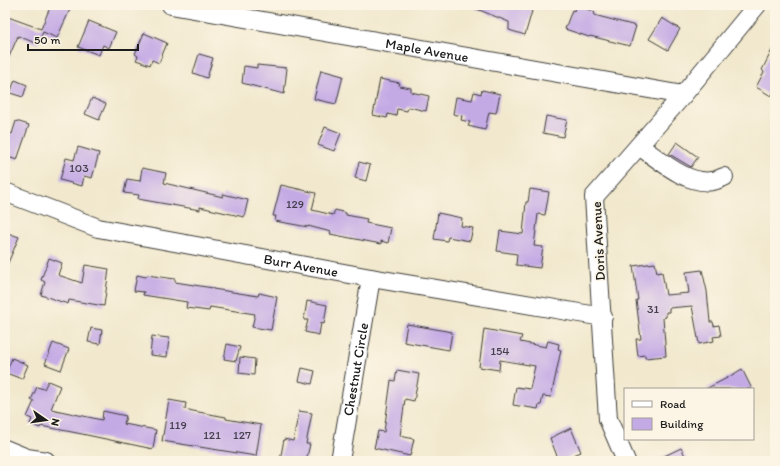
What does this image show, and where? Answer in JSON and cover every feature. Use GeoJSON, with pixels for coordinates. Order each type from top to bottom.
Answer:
{"type":"FeatureCollection","features":[{"type":"Feature","properties":{"kind":"street","name":"Maple Avenue"},"geometry":{"type":"LineString","coordinates":[[171,5],[683,95]]}},
{"type":"Feature","properties":{"kind":"street","name":"Doris Avenue"},"geometry":{"type":"LineString","coordinates":[[626,461],[608,419],[603,317],[594,197],[683,95],[757,5]]}},
{"type":"Feature","properties":{"kind":"street"},"geometry":{"type":"LineString","coordinates":[[639,146],[679,173],[696,180],[712,181],[724,177]]}},
{"type":"Feature","properties":{"kind":"street","name":"Burr Avenue"},"geometry":{"type":"LineString","coordinates":[[5,192],[98,228],[371,278],[603,317]]}},
{"type":"Feature","properties":{"kind":"street","name":"Chestnut Circle"},"geometry":{"type":"LineString","coordinates":[[340,461],[371,278]]}},
{"type":"Feature","properties":{"kind":"street"},"geometry":{"type":"LineString","coordinates":[[5,449],[27,458],[46,461]]}},
{"type":"Feature","properties":{"kind":"building"},"geometry":{"type":"Polygon","coordinates":[[[51,5],[72,5],[57,38],[43,32],[38,44],[18,36],[5,66],[5,26],[8,17],[41,29],[51,5]]]}},
{"type":"Feature","properties":{"kind":"building"},"geometry":{"type":"Polygon","coordinates":[[[467,5],[522,5],[530,7],[530,10],[532,11],[525,35],[509,30],[509,22],[467,5]]]}},
{"type":"Feature","properties":{"kind":"building"},"geometry":{"type":"Polygon","coordinates":[[[576,5],[592,11],[595,13],[594,15],[636,26],[630,46],[589,37],[565,29],[572,10],[574,11],[576,5]]]}},
{"type":"Feature","properties":{"kind":"building"},"geometry":{"type":"Polygon","coordinates":[[[662,18],[680,29],[668,50],[649,39],[662,18]]]}},
{"type":"Feature","properties":{"kind":"building"},"geometry":{"type":"Polygon","coordinates":[[[89,21],[116,32],[109,48],[103,45],[99,55],[78,47],[89,21]]]}},
{"type":"Feature","properties":{"kind":"building"},"geometry":{"type":"Polygon","coordinates":[[[144,33],[167,43],[159,63],[152,60],[150,65],[136,60],[138,56],[135,54],[144,33]]]}},
{"type":"Feature","properties":{"kind":"building"},"geometry":{"type":"Polygon","coordinates":[[[775,44],[775,90],[771,96],[756,87],[764,72],[762,70],[775,44]]]}},
{"type":"Feature","properties":{"kind":"building"},"geometry":{"type":"Polygon","coordinates":[[[199,54],[213,58],[207,78],[193,73],[199,54]]]}},
{"type":"Feature","properties":{"kind":"building"},"geometry":{"type":"Polygon","coordinates":[[[257,65],[287,68],[284,94],[242,83],[244,66],[257,68],[257,65]]]}},
{"type":"Feature","properties":{"kind":"building"},"geometry":{"type":"Polygon","coordinates":[[[321,70],[343,76],[336,104],[314,99],[321,70]]]}},
{"type":"Feature","properties":{"kind":"building"},"geometry":{"type":"Polygon","coordinates":[[[380,79],[400,83],[399,86],[411,88],[411,92],[429,96],[426,111],[408,107],[407,111],[397,109],[396,116],[388,114],[387,118],[373,115],[380,79]]]}},
{"type":"Feature","properties":{"kind":"building"},"geometry":{"type":"Polygon","coordinates":[[[15,80],[27,85],[23,97],[10,93],[15,80]]]}},
{"type":"Feature","properties":{"kind":"building"},"geometry":{"type":"Polygon","coordinates":[[[482,90],[500,94],[496,113],[489,112],[485,130],[468,126],[470,122],[461,120],[462,116],[453,114],[456,97],[472,100],[474,92],[481,94],[482,90]]]}},
{"type":"Feature","properties":{"kind":"building"},"geometry":{"type":"Polygon","coordinates":[[[92,98],[106,104],[99,120],[85,114],[92,98]]]}},
{"type":"Feature","properties":{"kind":"building"},"geometry":{"type":"Polygon","coordinates":[[[546,116],[567,120],[563,137],[543,133],[546,116]]]}},
{"type":"Feature","properties":{"kind":"building"},"geometry":{"type":"Polygon","coordinates":[[[16,121],[29,125],[17,160],[5,156],[5,132],[12,134],[16,121]]]}},
{"type":"Feature","properties":{"kind":"building"},"geometry":{"type":"Polygon","coordinates":[[[325,127],[341,133],[334,151],[318,145],[325,127]]]}},
{"type":"Feature","properties":{"kind":"building"},"geometry":{"type":"Polygon","coordinates":[[[677,142],[698,157],[691,167],[669,154],[677,142]]]}},
{"type":"Feature","properties":{"kind":"building"},"geometry":{"type":"Polygon","coordinates":[[[78,147],[99,153],[92,178],[84,176],[82,186],[60,180],[66,158],[74,160],[78,147]]]}},
{"type":"Feature","properties":{"kind":"building"},"geometry":{"type":"Polygon","coordinates":[[[359,162],[370,165],[366,181],[355,178],[359,162]]]}},
{"type":"Feature","properties":{"kind":"building"},"geometry":{"type":"Polygon","coordinates":[[[142,168],[166,173],[164,183],[223,197],[223,194],[248,200],[244,217],[200,207],[200,210],[138,199],[139,195],[124,193],[127,179],[140,181],[142,168]]]}},
{"type":"Feature","properties":{"kind":"building"},"geometry":{"type":"Polygon","coordinates":[[[281,185],[316,193],[312,210],[333,215],[335,210],[346,213],[346,215],[367,219],[366,223],[391,228],[388,243],[381,241],[381,244],[330,234],[331,232],[308,226],[275,221],[276,216],[273,216],[281,185]]]}},
{"type":"Feature","properties":{"kind":"building"},"geometry":{"type":"Polygon","coordinates":[[[530,189],[549,192],[545,215],[538,214],[534,246],[543,247],[540,268],[516,265],[517,254],[497,251],[500,231],[523,234],[526,202],[528,202],[530,189]]]}},
{"type":"Feature","properties":{"kind":"building"},"geometry":{"type":"Polygon","coordinates":[[[438,213],[462,218],[461,226],[473,228],[470,241],[448,237],[447,241],[434,239],[438,213]]]}},
{"type":"Feature","properties":{"kind":"building"},"geometry":{"type":"Polygon","coordinates":[[[5,232],[19,237],[5,270],[5,232]]]}},
{"type":"Feature","properties":{"kind":"building"},"geometry":{"type":"Polygon","coordinates":[[[49,258],[62,263],[58,275],[82,283],[85,265],[109,269],[104,306],[69,300],[68,304],[41,295],[45,282],[41,280],[49,258]]]}},
{"type":"Feature","properties":{"kind":"building"},"geometry":{"type":"Polygon","coordinates":[[[655,263],[657,273],[662,272],[666,295],[689,293],[686,272],[702,270],[707,291],[710,322],[713,322],[714,326],[719,325],[721,336],[713,337],[714,341],[699,344],[692,306],[669,308],[669,312],[666,312],[666,317],[663,318],[666,356],[645,358],[645,355],[638,356],[636,339],[641,339],[636,300],[638,300],[633,266],[655,263]]]}},
{"type":"Feature","properties":{"kind":"building"},"geometry":{"type":"Polygon","coordinates":[[[137,275],[175,279],[175,282],[213,289],[258,296],[259,293],[277,297],[271,330],[252,327],[255,314],[210,307],[209,311],[186,308],[187,302],[143,295],[144,292],[134,291],[137,275]]]}},
{"type":"Feature","properties":{"kind":"building"},"geometry":{"type":"Polygon","coordinates":[[[307,301],[327,305],[324,324],[321,323],[319,335],[305,332],[308,320],[304,320],[307,301]]]}},
{"type":"Feature","properties":{"kind":"building"},"geometry":{"type":"Polygon","coordinates":[[[407,324],[452,332],[449,350],[404,342],[407,324]]]}},
{"type":"Feature","properties":{"kind":"building"},"geometry":{"type":"Polygon","coordinates":[[[91,328],[102,330],[100,344],[88,342],[91,328]]]}},
{"type":"Feature","properties":{"kind":"building"},"geometry":{"type":"Polygon","coordinates":[[[484,329],[522,336],[520,342],[546,347],[548,341],[559,344],[558,349],[561,350],[551,397],[543,396],[541,405],[539,405],[538,409],[513,405],[516,387],[530,389],[535,366],[500,360],[499,370],[479,367],[484,329]]]}},
{"type":"Feature","properties":{"kind":"building"},"geometry":{"type":"Polygon","coordinates":[[[152,336],[169,338],[167,357],[150,355],[152,336]]]}},
{"type":"Feature","properties":{"kind":"building"},"geometry":{"type":"Polygon","coordinates":[[[53,343],[69,349],[61,370],[45,364],[53,343]]]}},
{"type":"Feature","properties":{"kind":"building"},"geometry":{"type":"Polygon","coordinates":[[[227,344],[240,347],[236,361],[224,359],[227,344]]]}},
{"type":"Feature","properties":{"kind":"building"},"geometry":{"type":"Polygon","coordinates":[[[240,357],[255,359],[254,375],[239,373],[240,357]]]}},
{"type":"Feature","properties":{"kind":"building"},"geometry":{"type":"Polygon","coordinates":[[[12,358],[28,365],[22,379],[6,373],[12,358]]]}},
{"type":"Feature","properties":{"kind":"building"},"geometry":{"type":"Polygon","coordinates":[[[302,368],[315,371],[312,384],[299,381],[302,368]]]}},
{"type":"Feature","properties":{"kind":"building"},"geometry":{"type":"Polygon","coordinates":[[[742,369],[752,388],[708,388],[742,369]]]}},
{"type":"Feature","properties":{"kind":"building"},"geometry":{"type":"Polygon","coordinates":[[[397,370],[419,374],[414,401],[405,399],[400,436],[414,439],[410,456],[374,448],[378,431],[384,432],[391,380],[395,381],[397,370]]]}},
{"type":"Feature","properties":{"kind":"building"},"geometry":{"type":"Polygon","coordinates":[[[48,381],[60,386],[51,409],[102,420],[103,411],[126,416],[124,424],[156,430],[153,449],[41,426],[40,428],[30,424],[32,419],[27,417],[34,401],[31,400],[37,387],[44,389],[48,381]]]}},
{"type":"Feature","properties":{"kind":"building"},"geometry":{"type":"Polygon","coordinates":[[[169,400],[186,403],[185,409],[226,417],[226,419],[261,425],[256,456],[162,441],[169,400]]]}},
{"type":"Feature","properties":{"kind":"building"},"geometry":{"type":"Polygon","coordinates":[[[299,411],[312,413],[306,444],[310,444],[306,461],[280,461],[284,439],[293,441],[299,411]]]}},
{"type":"Feature","properties":{"kind":"building"},"geometry":{"type":"Polygon","coordinates":[[[571,428],[581,452],[559,461],[550,438],[571,428]]]}},
{"type":"Feature","properties":{"kind":"building"},"geometry":{"type":"Polygon","coordinates":[[[681,448],[688,461],[654,461],[681,448]]]}}]}
